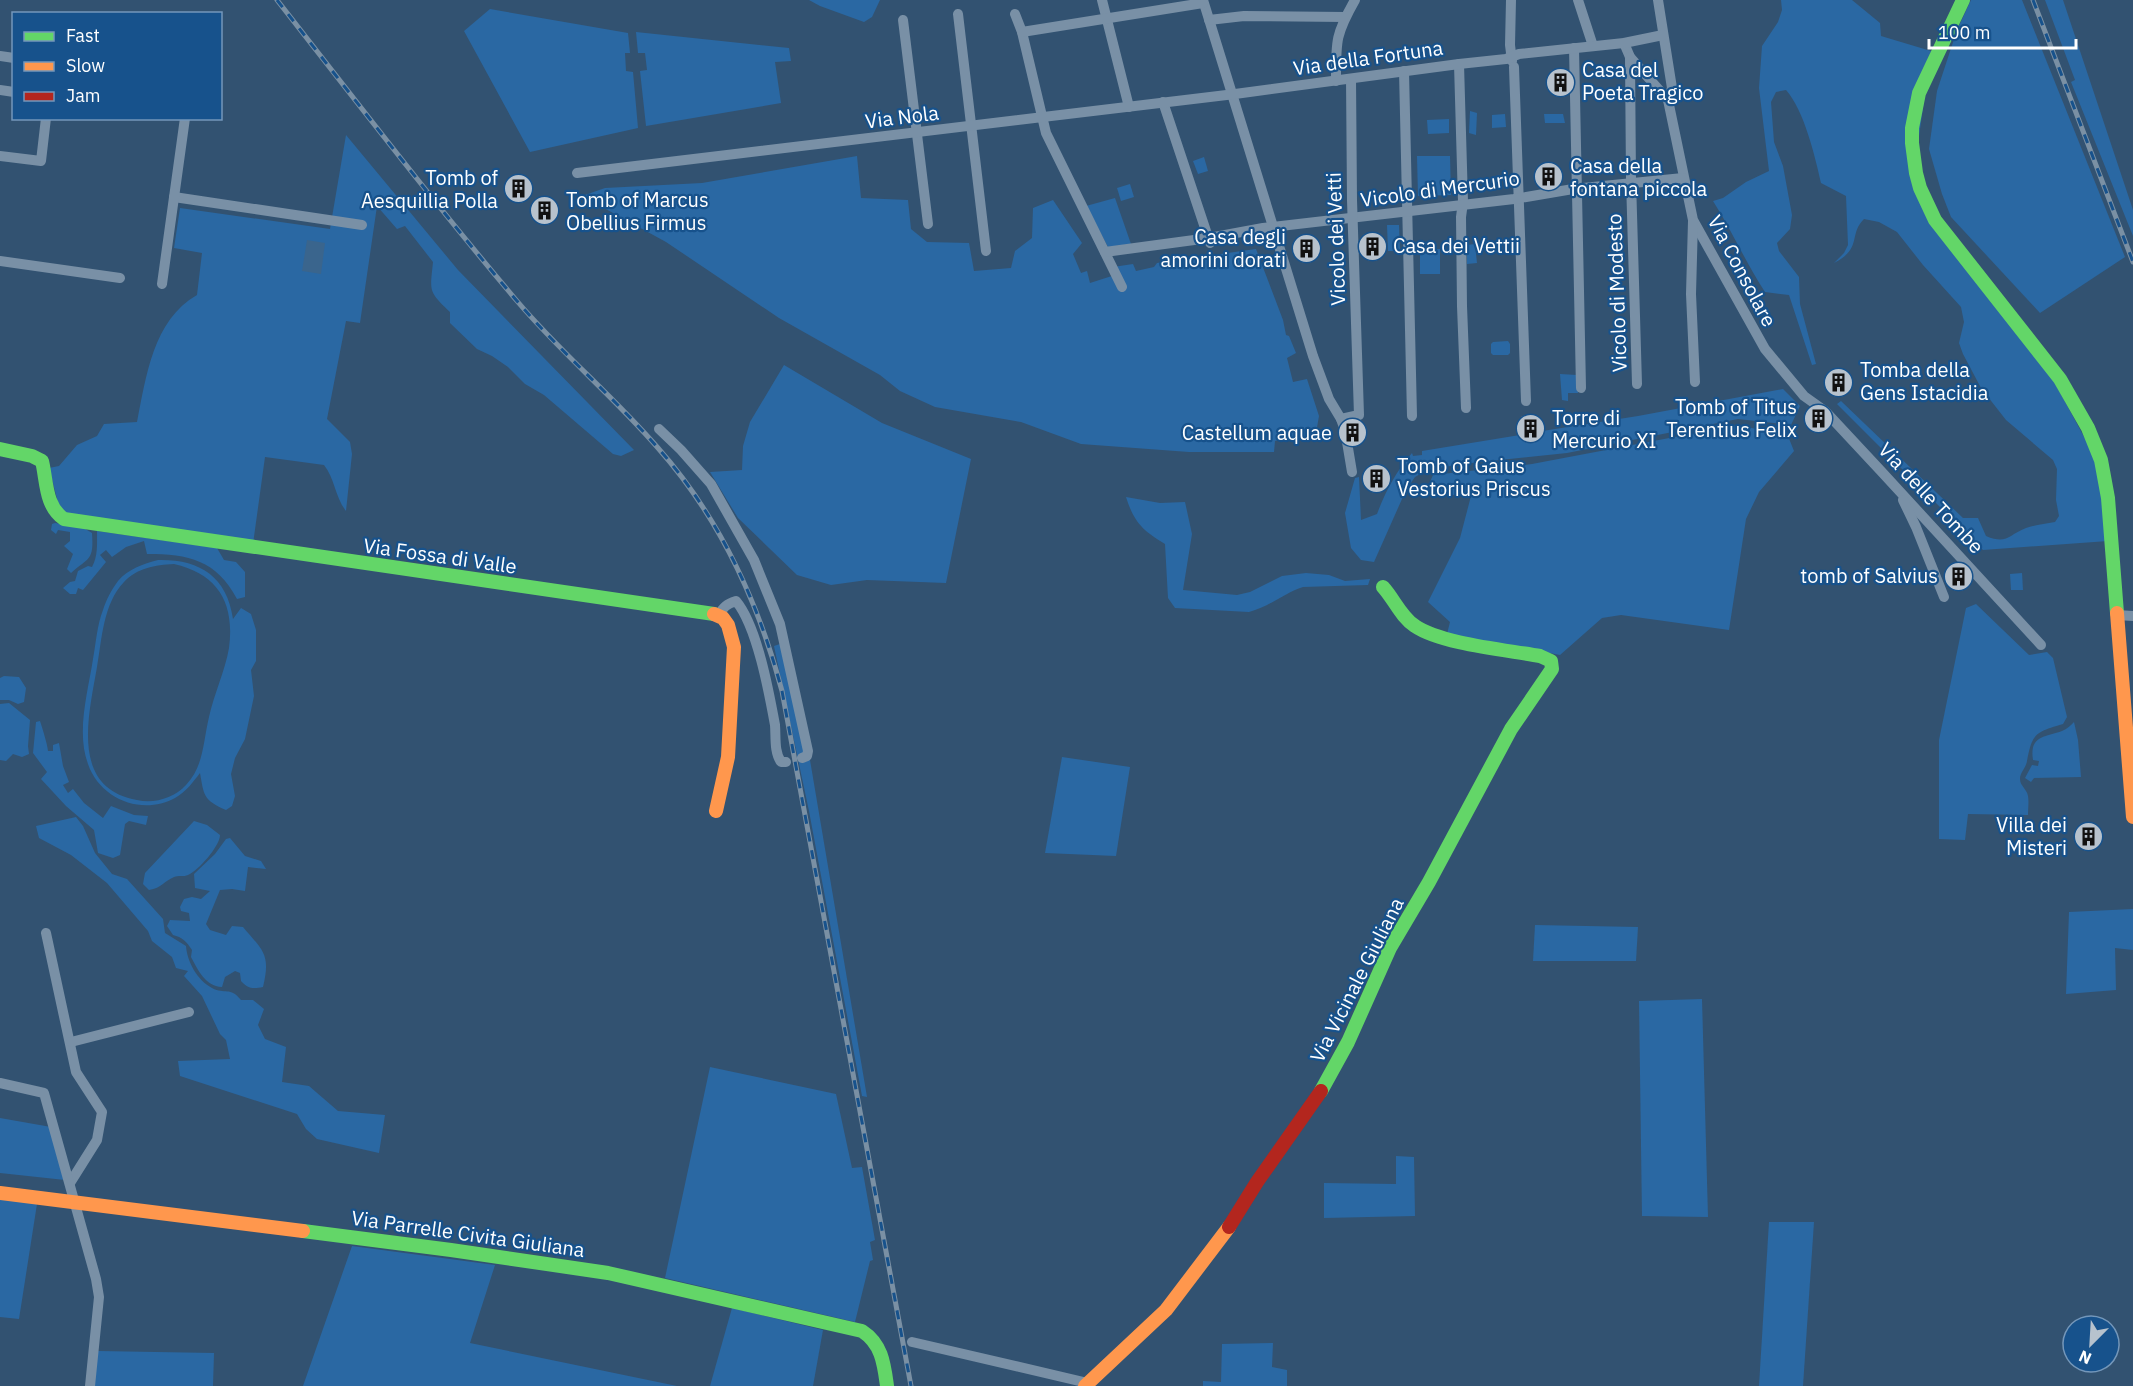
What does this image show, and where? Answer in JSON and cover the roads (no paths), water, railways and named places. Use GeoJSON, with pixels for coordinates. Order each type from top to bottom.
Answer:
{"type":"FeatureCollection","features":[{"type":"Feature","properties":{"kind":"street"},"geometry":{"type":"LineString","coordinates":[[1102,0],[1129,107]]}},
{"type":"Feature","properties":{"kind":"street"},"geometry":{"type":"LineString","coordinates":[[1336,81],[1336,39],[1355,0]]}},
{"type":"Feature","properties":{"kind":"street"},"geometry":{"type":"LineString","coordinates":[[1511,0],[1526,400]]}},
{"type":"Feature","properties":{"kind":"street"},"geometry":{"type":"LineString","coordinates":[[1578,0],[1593,46]]}},
{"type":"Feature","properties":{"kind":"street","name":"Via Consolare"},"geometry":{"type":"LineString","coordinates":[[1658,0],[1671,88],[1668,100],[1693,220],[1765,349],[1791,380]]}},
{"type":"Feature","properties":{"kind":"street"},"geometry":{"type":"LineString","coordinates":[[1963,0],[1919,93],[1910,147],[1916,178],[1924,201],[1935,220],[2060,379],[2088,428],[2101,460],[2108,498],[2133,817]]}},
{"type":"Feature","properties":{"kind":"street"},"geometry":{"type":"LineString","coordinates":[[1022,32],[1107,20],[1203,2],[1321,381],[1343,424],[1352,472]]}},
{"type":"Feature","properties":{"kind":"street"},"geometry":{"type":"LineString","coordinates":[[958,14],[986,251]]}},
{"type":"Feature","properties":{"kind":"street"},"geometry":{"type":"LineString","coordinates":[[1015,14],[1022,32],[1046,133],[1122,287]]}},
{"type":"Feature","properties":{"kind":"street"},"geometry":{"type":"LineString","coordinates":[[1209,20],[1254,16],[1345,17]]}},
{"type":"Feature","properties":{"kind":"street"},"geometry":{"type":"LineString","coordinates":[[903,20],[928,224]]}},
{"type":"Feature","properties":{"kind":"street","name":"Via della Fortuna"},"geometry":{"type":"LineString","coordinates":[[1230,94],[1459,64],[1506,59],[1513,62],[1574,48],[1624,43],[1663,35]]}},
{"type":"Feature","properties":{"kind":"street"},"geometry":{"type":"LineString","coordinates":[[1624,43],[1630,57],[1668,100]]}},
{"type":"Feature","properties":{"kind":"street"},"geometry":{"type":"LineString","coordinates":[[1574,48],[1575,188],[1580,262],[1581,388]]}},
{"type":"Feature","properties":{"kind":"street","name":"Vicolo di Modesto"},"geometry":{"type":"LineString","coordinates":[[1630,57],[1637,384]]}},
{"type":"Feature","properties":{"kind":"street"},"geometry":{"type":"LineString","coordinates":[[1459,64],[1463,205],[1461,217],[1462,306],[1466,408]]}},
{"type":"Feature","properties":{"kind":"street"},"geometry":{"type":"LineString","coordinates":[[1404,71],[1412,416]]}},
{"type":"Feature","properties":{"kind":"street","name":"Vicolo dei Vetti"},"geometry":{"type":"LineString","coordinates":[[1343,424],[1359,415],[1351,79]]}},
{"type":"Feature","properties":{"kind":"street","name":"Via Nola"},"geometry":{"type":"LineString","coordinates":[[577,173],[1230,94]]}},
{"type":"Feature","properties":{"kind":"street"},"geometry":{"type":"LineString","coordinates":[[1163,102],[1210,241]]}},
{"type":"Feature","properties":{"kind":"street"},"geometry":{"type":"LineString","coordinates":[[0,156],[41,161],[46,120]]}},
{"type":"Feature","properties":{"kind":"street"},"geometry":{"type":"LineString","coordinates":[[162,284],[185,120]]}},
{"type":"Feature","properties":{"kind":"street","name":"Vicolo di Mercurio"},"geometry":{"type":"LineString","coordinates":[[1105,252],[1210,241],[1272,227],[1463,205],[1575,188],[1683,178]]}},
{"type":"Feature","properties":{"kind":"street"},"geometry":{"type":"LineString","coordinates":[[174,197],[362,225]]}},
{"type":"Feature","properties":{"kind":"street"},"geometry":{"type":"LineString","coordinates":[[1693,220],[1691,294],[1695,382]]}},
{"type":"Feature","properties":{"kind":"street"},"geometry":{"type":"LineString","coordinates":[[0,261],[120,278]]}},
{"type":"Feature","properties":{"kind":"street","name":"Via delle Tombe"},"geometry":{"type":"LineString","coordinates":[[1791,380],[1804,396],[1825,411],[2041,645]]}},
{"type":"Feature","properties":{"kind":"street"},"geometry":{"type":"LineString","coordinates":[[660,429],[711,484],[754,560],[780,624],[808,751],[807,756],[802,758]]}},
{"type":"Feature","properties":{"kind":"street","name":"Via Fossa di Valle"},"geometry":{"type":"LineString","coordinates":[[0,449],[32,456],[42,461],[50,504],[57,516],[64,519],[451,578],[719,615]]}},
{"type":"Feature","properties":{"kind":"street"},"geometry":{"type":"LineString","coordinates":[[1897,489],[1916,527],[1944,597]]}},
{"type":"Feature","properties":{"kind":"street","name":"Via Vicinale Giuliana"},"geometry":{"type":"LineString","coordinates":[[1087,1384],[1166,1310],[1181,1292],[1234,1221],[1257,1182],[1315,1101],[1348,1042],[1390,948],[1429,882],[1511,729],[1552,669],[1551,661],[1540,656],[1435,635],[1417,628],[1408,621],[1383,587]]}},
{"type":"Feature","properties":{"kind":"street"},"geometry":{"type":"LineString","coordinates":[[716,811],[728,757],[734,647],[731,630],[724,618],[719,615],[728,603],[735,601],[742,609],[753,636],[764,673],[775,727],[777,757],[781,762],[786,762]]}},
{"type":"Feature","properties":{"kind":"street"},"geometry":{"type":"LineString","coordinates":[[2116,615],[2133,616]]}},
{"type":"Feature","properties":{"kind":"street"},"geometry":{"type":"LineString","coordinates":[[46,933],[76,1072],[102,1112],[97,1140],[70,1184]]}},
{"type":"Feature","properties":{"kind":"street"},"geometry":{"type":"LineString","coordinates":[[71,1042],[189,1012]]}},
{"type":"Feature","properties":{"kind":"street"},"geometry":{"type":"LineString","coordinates":[[0,1083],[44,1093],[99,1297],[90,1386]]}},
{"type":"Feature","properties":{"kind":"street","name":"Via Parrelle Civita Giuliana"},"geometry":{"type":"LineString","coordinates":[[0,1193],[451,1250],[608,1273],[657,1283],[862,1331],[876,1341],[880,1348],[887,1386]]}},
{"type":"Feature","properties":{"kind":"street"},"geometry":{"type":"LineString","coordinates":[[912,1342],[1087,1384]]}},
{"type":"Feature","properties":{"kind":"railway"},"geometry":{"type":"LineString","coordinates":[[277,0],[425,189],[517,301],[551,339],[641,429],[680,475],[718,532],[749,593],[782,691],[911,1386]]}},
{"type":"Feature","properties":{"kind":"railway"},"geometry":{"type":"LineString","coordinates":[[2033,0],[2133,262]]}},
{"type":"Feature","properties":{"kind":"place","name":"Casa del Poeta Tragico"},"geometry":{"type":"Point","coordinates":[1561,82]}},
{"type":"Feature","properties":{"kind":"place","name":"Casa della fontana piccola"},"geometry":{"type":"Point","coordinates":[1549,177]}},
{"type":"Feature","properties":{"kind":"place","name":"Tomb of Aesquillia Polla"},"geometry":{"type":"Point","coordinates":[519,189]}},
{"type":"Feature","properties":{"kind":"place","name":"Tomb of Marcus Obellius Firmus"},"geometry":{"type":"Point","coordinates":[545,211]}},
{"type":"Feature","properties":{"kind":"place","name":"Casa dei Vettii"},"geometry":{"type":"Point","coordinates":[1372,246]}},
{"type":"Feature","properties":{"kind":"place","name":"Casa degli amorini dorati"},"geometry":{"type":"Point","coordinates":[1307,248]}},
{"type":"Feature","properties":{"kind":"place","name":"Tomba della Gens Istacidia"},"geometry":{"type":"Point","coordinates":[1839,382]}},
{"type":"Feature","properties":{"kind":"place","name":"Tomb of Titus Terentius Felix"},"geometry":{"type":"Point","coordinates":[1818,419]}},
{"type":"Feature","properties":{"kind":"place","name":"Torre di Mercurio XI"},"geometry":{"type":"Point","coordinates":[1531,429]}},
{"type":"Feature","properties":{"kind":"place","name":"Castellum aquae"},"geometry":{"type":"Point","coordinates":[1353,433]}},
{"type":"Feature","properties":{"kind":"place","name":"Tomb of Gaius Vestorius Priscus"},"geometry":{"type":"Point","coordinates":[1376,478]}},
{"type":"Feature","properties":{"kind":"place","name":"tomb of Salvius"},"geometry":{"type":"Point","coordinates":[1959,576]}},
{"type":"Feature","properties":{"kind":"place","name":"Villa dei Misteri"},"geometry":{"type":"Point","coordinates":[2088,836]}}]}
